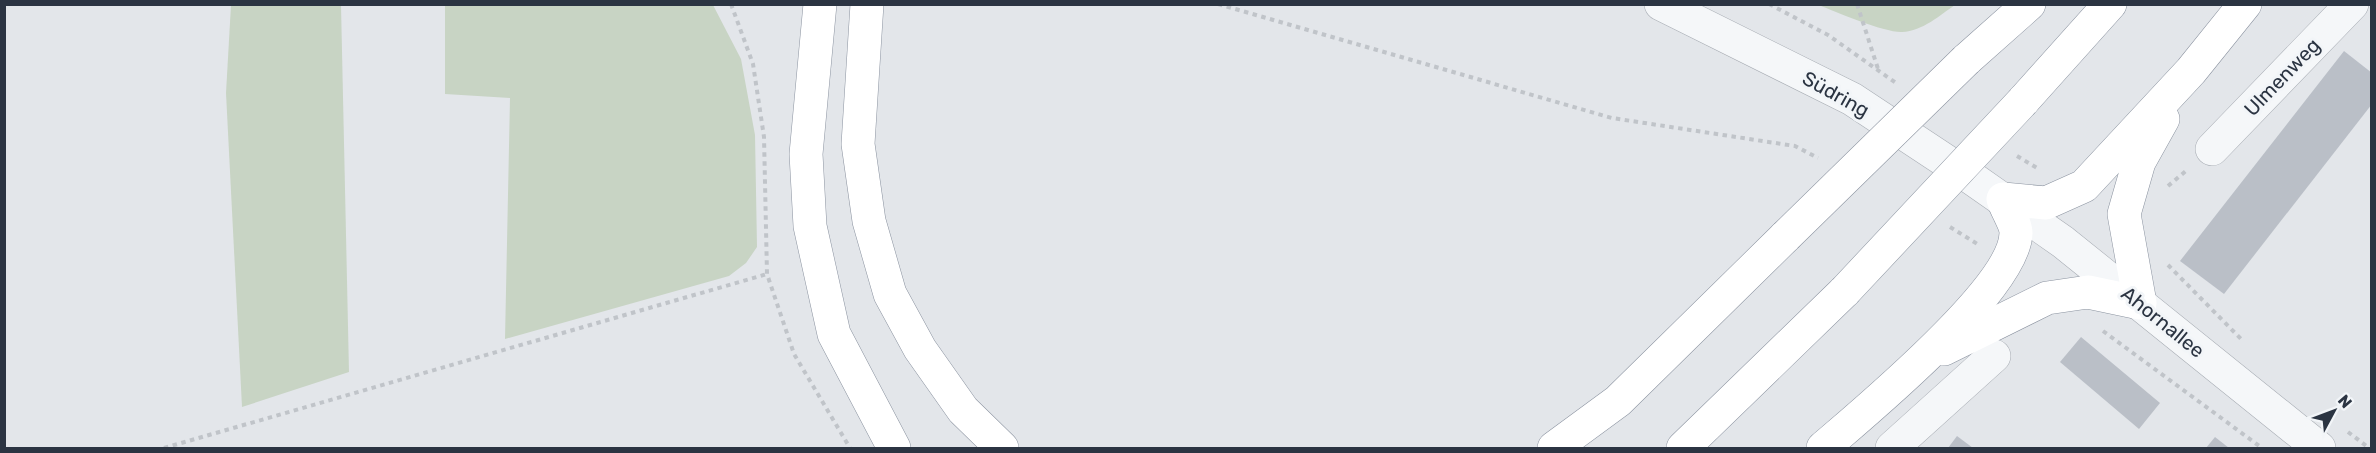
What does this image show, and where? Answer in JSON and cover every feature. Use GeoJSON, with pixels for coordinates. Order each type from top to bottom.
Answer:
{"type":"FeatureCollection","features":[{"type":"Feature","properties":{"kind":"highway"},"geometry":{"type":"LineString","coordinates":[[820,4],[806,154],[810,226],[834,334],[894,448]]}},
{"type":"Feature","properties":{"kind":"highway"},"geometry":{"type":"LineString","coordinates":[[867,4],[858,144],[869,221],[890,294],[920,349],[963,410],[1002,448]]}},
{"type":"Feature","properties":{"kind":"highway"},"geometry":{"type":"LineString","coordinates":[[1554,448],[1618,401],[1966,60],[2029,4]]}},
{"type":"Feature","properties":{"kind":"highway"},"geometry":{"type":"LineString","coordinates":[[1683,448],[1845,291],[2023,101],[2110,4]]}},
{"type":"Feature","properties":{"kind":"highway"},"geometry":{"type":"LineString","coordinates":[[1823,448],[1927,357],[1993,284],[2005,266],[2016,233],[2003,199],[2046,203],[2084,186],[2191,70],[2245,4]]}},
{"type":"Feature","properties":{"kind":"highway"},"geometry":{"type":"LineString","coordinates":[[1927,357],[2047,298],[2088,292],[2140,303],[2124,214],[2139,162],[2191,70]]}},
{"type":"Feature","properties":{"kind":"street","name":"Südring"},"geometry":{"type":"LineString","coordinates":[[1660,4],[1852,99],[2003,199]]}},
{"type":"Feature","properties":{"kind":"street","name":"Ulmenweg"},"geometry":{"type":"LineString","coordinates":[[2212,149],[2352,4]]}},
{"type":"Feature","properties":{"kind":"street","name":"Ahornallee"},"geometry":{"type":"LineString","coordinates":[[2003,199],[2063,242],[2319,448]]}},
{"type":"Feature","properties":{"kind":"street"},"geometry":{"type":"LineString","coordinates":[[1892,448],[1994,356]]}},
{"type":"Feature","properties":{"kind":"path"},"geometry":{"type":"LineString","coordinates":[[1218,4],[1612,118],[1795,146],[1825,162]]}},
{"type":"Feature","properties":{"kind":"path"},"geometry":{"type":"LineString","coordinates":[[1857,4],[1880,73]]}},
{"type":"Feature","properties":{"kind":"path"},"geometry":{"type":"LineString","coordinates":[[2159,194],[2212,149]]}},
{"type":"Feature","properties":{"kind":"path"},"geometry":{"type":"LineString","coordinates":[[1947,225],[1967,235],[2005,266]]}},
{"type":"Feature","properties":{"kind":"path"},"geometry":{"type":"LineString","coordinates":[[164,448],[767,274]]}},
{"type":"Feature","properties":{"kind":"path"},"geometry":{"type":"LineString","coordinates":[[2098,327],[2262,448]]}},
{"type":"Feature","properties":{"kind":"green space"},"geometry":{"type":"Polygon","coordinates":[[[231,5],[341,5],[349,372],[242,407],[226,93],[231,5]]]}},
{"type":"Feature","properties":{"kind":"green space"},"geometry":{"type":"Polygon","coordinates":[[[445,5],[713,5],[741,59],[755,135],[757,247],[746,263],[729,276],[505,339],[510,98],[445,94],[445,5]]]}},
{"type":"Feature","properties":{"kind":"green space"},"geometry":{"type":"Polygon","coordinates":[[[1819,5],[1955,5],[1924,26],[1902,32],[1873,26],[1819,5]]]}},
{"type":"Feature","properties":{"kind":"building"},"geometry":{"type":"Polygon","coordinates":[[[2344,51],[2372,73],[2372,104],[2224,294],[2180,261],[2344,51]]]}},
{"type":"Feature","properties":{"kind":"building"},"geometry":{"type":"Polygon","coordinates":[[[2081,337],[2160,403],[2139,429],[2060,362],[2081,337]]]}},
{"type":"Feature","properties":{"kind":"building"},"geometry":{"type":"Polygon","coordinates":[[[1957,436],[1973,448],[1948,448],[1957,436]]]}},
{"type":"Feature","properties":{"kind":"building"},"geometry":{"type":"Polygon","coordinates":[[[2215,437],[2229,448],[2206,448],[2215,437]]]}}]}
